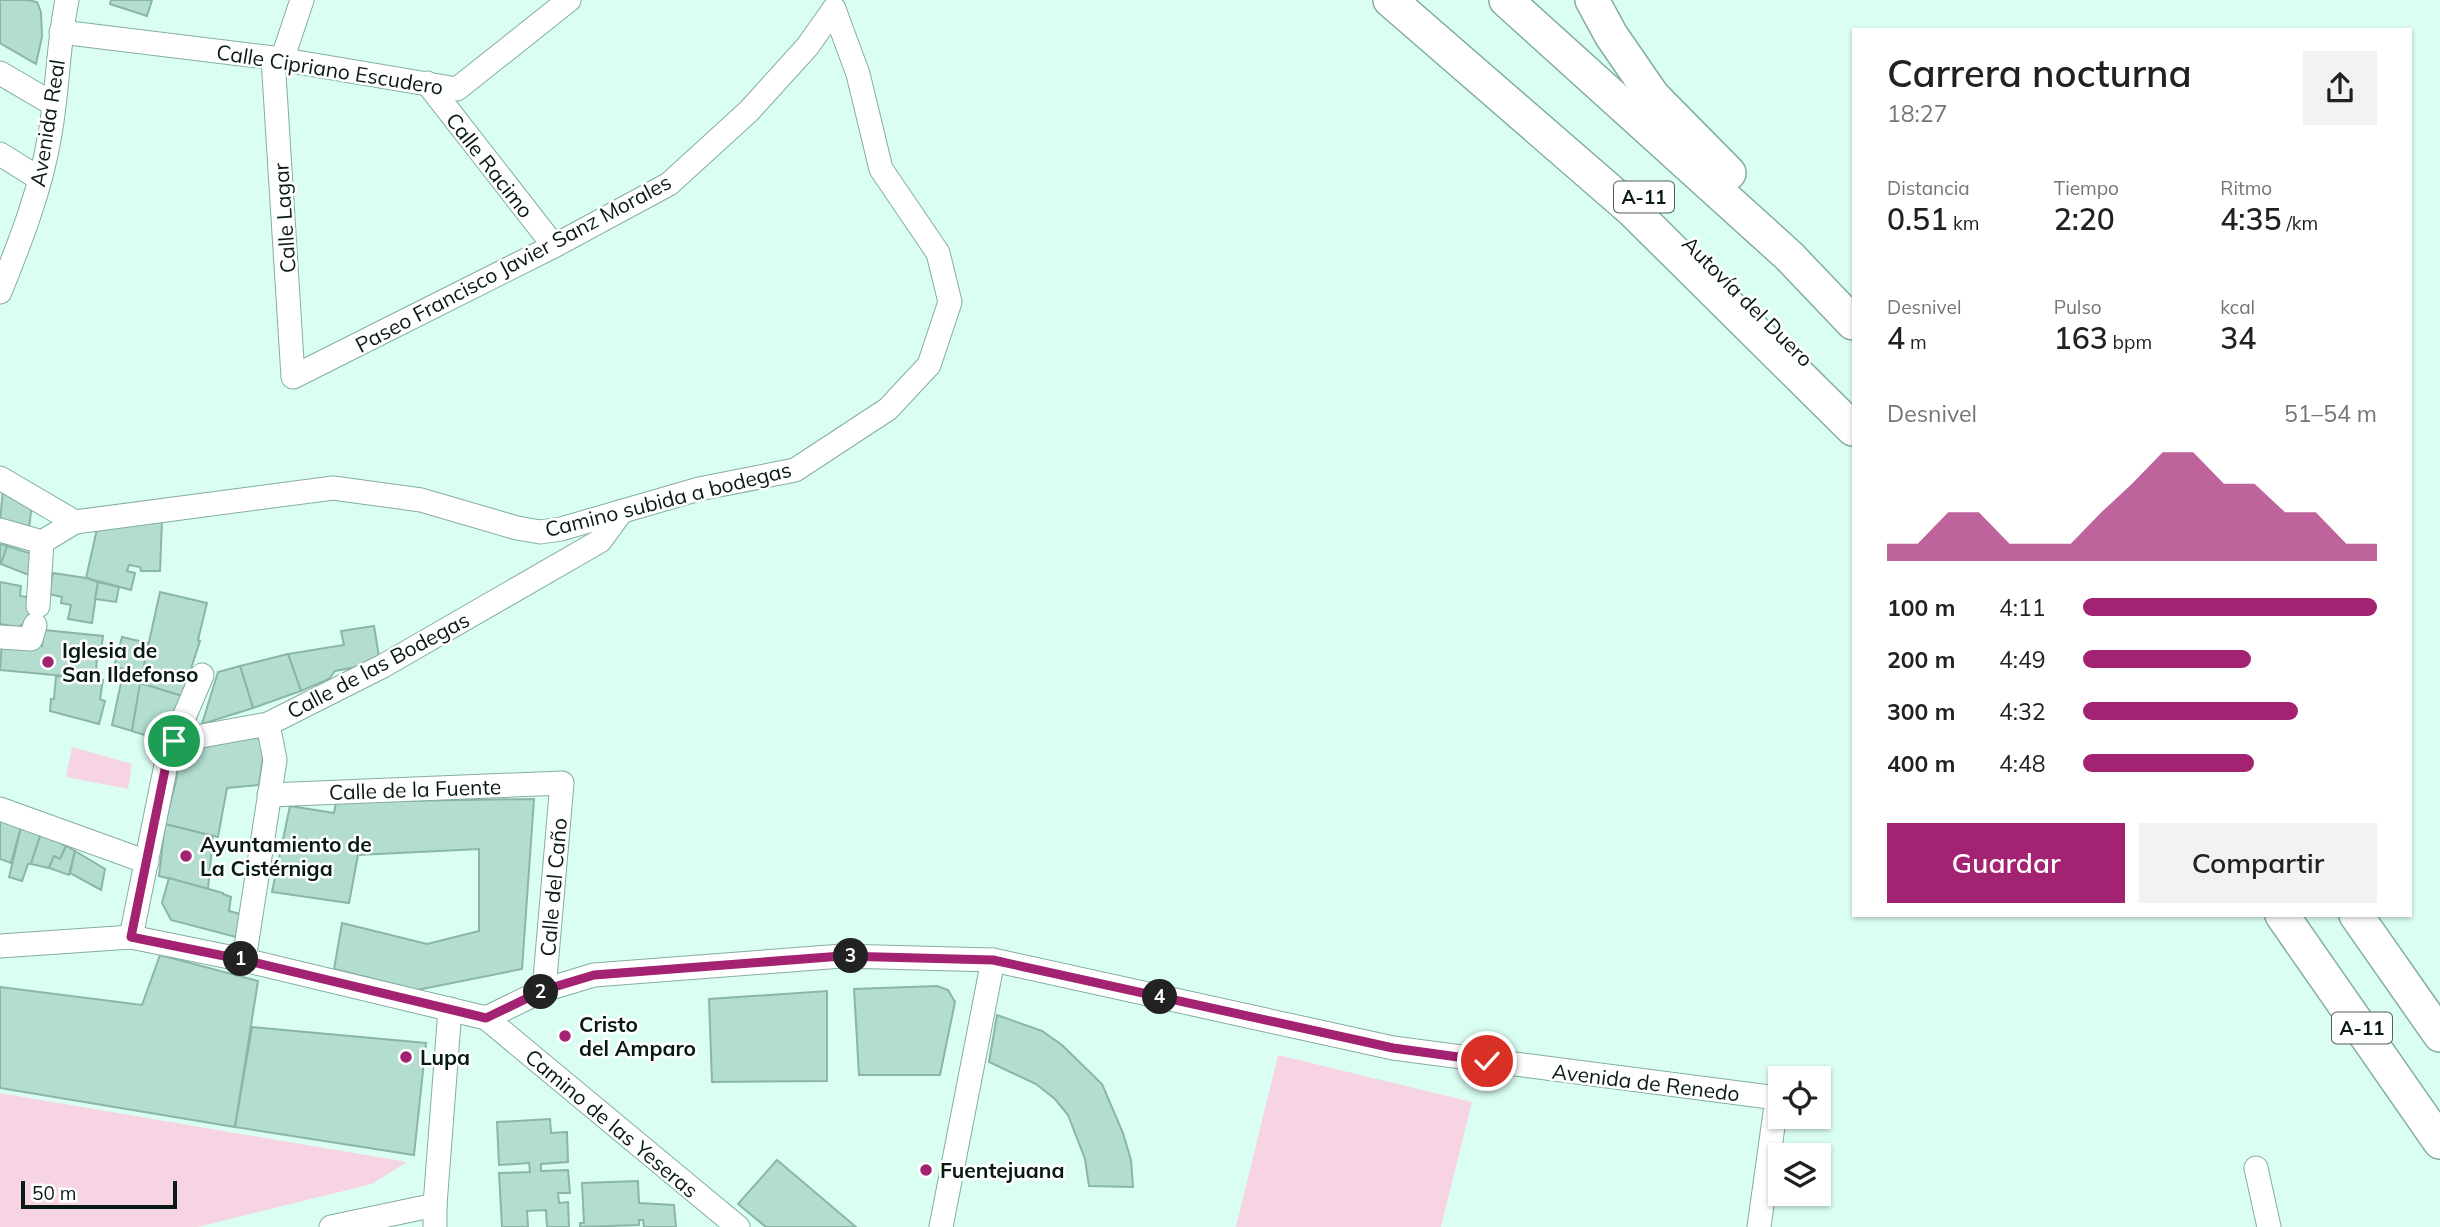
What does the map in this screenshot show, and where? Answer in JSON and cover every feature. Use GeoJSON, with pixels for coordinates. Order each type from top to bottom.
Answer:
{"type":"FeatureCollection","features":[{"type":"Feature","properties":{"kind":"highway"},"geometry":{"type":"LineString","coordinates":[[1390,0],[1632,210],[1852,428]]}},
{"type":"Feature","properties":{"kind":"highway","name":"Autovía del Duero"},"geometry":{"type":"LineString","coordinates":[[1423,0],[1649,201],[1852,407]]}},
{"type":"Feature","properties":{"kind":"highway","name":"A-11"},"geometry":{"type":"LineString","coordinates":[[1506,0],[1789,256],[1852,322]]}},
{"type":"Feature","properties":{"kind":"highway"},"geometry":{"type":"LineString","coordinates":[[1592,0],[1611,36],[1653,96],[1852,296]]}},
{"type":"Feature","properties":{"kind":"highway","name":"A-11"},"geometry":{"type":"LineString","coordinates":[[2283,917],[2440,1142]]}},
{"type":"Feature","properties":{"kind":"highway","name":"A-11"},"geometry":{"type":"LineString","coordinates":[[2357,917],[2440,1035]]}},
{"type":"Feature","properties":{"kind":"street"},"geometry":{"type":"LineString","coordinates":[[48,0],[61,32]]}},
{"type":"Feature","properties":{"kind":"street","name":"Avenida Real"},"geometry":{"type":"LineString","coordinates":[[0,292],[33,209],[40,179],[50,134],[66,0]]}},
{"type":"Feature","properties":{"kind":"street"},"geometry":{"type":"LineString","coordinates":[[277,59],[302,0]]}},
{"type":"Feature","properties":{"kind":"street","name":"Calle Cipriano Escudero"},"geometry":{"type":"LineString","coordinates":[[61,32],[277,59],[457,89],[569,0]]}},
{"type":"Feature","properties":{"kind":"street","name":"Paseo Francisco Javier Sanz Morales"},"geometry":{"type":"LineString","coordinates":[[293,377],[554,246],[669,184],[749,111],[807,47],[826,4]]}},
{"type":"Feature","properties":{"kind":"street","name":"Camino subida a bodegas"},"geometry":{"type":"LineString","coordinates":[[75,522],[333,488],[421,500],[517,528],[540,531],[561,529],[699,489],[795,470],[888,409],[929,365],[950,302],[938,253],[881,169],[858,74],[826,4]]}},
{"type":"Feature","properties":{"kind":"street","name":"Calle Lagar"},"geometry":{"type":"LineString","coordinates":[[277,59],[293,377]]}},
{"type":"Feature","properties":{"kind":"street"},"geometry":{"type":"LineString","coordinates":[[0,73],[53,104]]}},
{"type":"Feature","properties":{"kind":"street","name":"Calle Racimo"},"geometry":{"type":"LineString","coordinates":[[427,83],[554,246]]}},
{"type":"Feature","properties":{"kind":"street"},"geometry":{"type":"LineString","coordinates":[[0,154],[40,179]]}},
{"type":"Feature","properties":{"kind":"street"},"geometry":{"type":"LineString","coordinates":[[0,478],[75,522],[42,542],[0,530]]}},
{"type":"Feature","properties":{"kind":"street","name":"Calle de las Bodegas"},"geometry":{"type":"LineString","coordinates":[[174,741],[268,724],[383,666],[600,541],[622,511]]}},
{"type":"Feature","properties":{"kind":"street"},"geometry":{"type":"LineString","coordinates":[[0,637],[31,639],[37,616],[42,542]]}},
{"type":"Feature","properties":{"kind":"street"},"geometry":{"type":"LineString","coordinates":[[131,937],[169,750],[202,676]]}},
{"type":"Feature","properties":{"kind":"street"},"geometry":{"type":"LineString","coordinates":[[244,960],[275,760],[268,724]]}},
{"type":"Feature","properties":{"kind":"street","name":"Calle de la Fuente"},"geometry":{"type":"LineString","coordinates":[[269,795],[562,783]]}},
{"type":"Feature","properties":{"kind":"street","name":"Calle del Caño"},"geometry":{"type":"LineString","coordinates":[[544,990],[562,783]]}},
{"type":"Feature","properties":{"kind":"street"},"geometry":{"type":"LineString","coordinates":[[0,809],[147,862]]}},
{"type":"Feature","properties":{"kind":"street"},"geometry":{"type":"LineString","coordinates":[[0,946],[131,937],[244,960],[486,1018]]}},
{"type":"Feature","properties":{"kind":"street","name":"Avenida de Renedo"},"geometry":{"type":"LineString","coordinates":[[486,1018],[544,990],[594,975],[842,956],[993,960],[1393,1048],[1777,1098],[1759,1227]]}},
{"type":"Feature","properties":{"kind":"street"},"geometry":{"type":"LineString","coordinates":[[941,1227],[993,960]]}},
{"type":"Feature","properties":{"kind":"street"},"geometry":{"type":"LineString","coordinates":[[331,1227],[435,1216],[450,1009]]}},
{"type":"Feature","properties":{"kind":"street","name":"Camino de las Yeseras"},"geometry":{"type":"LineString","coordinates":[[486,1018],[738,1227]]}},
{"type":"Feature","properties":{"kind":"street"},"geometry":{"type":"LineString","coordinates":[[2256,1168],[2269,1227]]}},
{"type":"Feature","properties":{"kind":"shaded area"},"geometry":{"type":"Polygon","coordinates":[[[72,747],[132,764],[128,789],[66,777],[72,747]]]}},
{"type":"Feature","properties":{"kind":"shaded area"},"geometry":{"type":"Polygon","coordinates":[[[1278,1055],[1472,1102],[1441,1227],[1236,1227],[1278,1055]]]}},
{"type":"Feature","properties":{"kind":"shaded area"},"geometry":{"type":"Polygon","coordinates":[[[0,1093],[407,1162],[372,1184],[197,1227],[0,1227],[0,1093]]]}},
{"type":"Feature","properties":{"kind":"building"},"geometry":{"type":"Polygon","coordinates":[[[0,0],[37,2],[41,12],[42,37],[36,64],[0,43],[0,0]]]}},
{"type":"Feature","properties":{"kind":"building"},"geometry":{"type":"Polygon","coordinates":[[[111,0],[152,0],[147,16],[110,4],[111,0]]]}},
{"type":"Feature","properties":{"kind":"building"},"geometry":{"type":"Polygon","coordinates":[[[3,488],[32,502],[29,529],[0,522],[3,488]]]}},
{"type":"Feature","properties":{"kind":"building"},"geometry":{"type":"Polygon","coordinates":[[[162,521],[160,571],[141,571],[140,567],[129,565],[127,571],[135,573],[131,590],[86,578],[97,529],[162,521]]]}},
{"type":"Feature","properties":{"kind":"building"},"geometry":{"type":"Polygon","coordinates":[[[0,544],[7,546],[1,564],[0,564],[0,544]]]}},
{"type":"Feature","properties":{"kind":"building"},"geometry":{"type":"Polygon","coordinates":[[[7,546],[32,554],[34,577],[1,564],[7,546]]]}},
{"type":"Feature","properties":{"kind":"building"},"geometry":{"type":"Polygon","coordinates":[[[53,573],[98,582],[92,623],[68,619],[71,605],[61,603],[62,597],[49,594],[53,573]]]}},
{"type":"Feature","properties":{"kind":"building"},"geometry":{"type":"Polygon","coordinates":[[[0,582],[21,586],[20,596],[35,598],[33,618],[18,627],[0,624],[0,582]]]}},
{"type":"Feature","properties":{"kind":"building"},"geometry":{"type":"Polygon","coordinates":[[[98,582],[119,587],[116,602],[95,599],[98,582]]]}},
{"type":"Feature","properties":{"kind":"building"},"geometry":{"type":"Polygon","coordinates":[[[160,592],[207,603],[198,640],[200,641],[182,696],[140,683],[160,592]]]}},
{"type":"Feature","properties":{"kind":"building"},"geometry":{"type":"Polygon","coordinates":[[[374,626],[380,663],[335,671],[329,679],[301,691],[288,654],[344,645],[341,631],[374,626]]]}},
{"type":"Feature","properties":{"kind":"building","name":"Iglesia de San Ildefonso"},"geometry":{"type":"Polygon","coordinates":[[[44,630],[103,636],[101,651],[97,650],[96,679],[0,670],[2,640],[42,646],[44,630]]]}},
{"type":"Feature","properties":{"kind":"building"},"geometry":{"type":"Polygon","coordinates":[[[122,637],[148,643],[132,731],[112,725],[124,669],[114,667],[122,637]]]}},
{"type":"Feature","properties":{"kind":"building"},"geometry":{"type":"Polygon","coordinates":[[[288,654],[301,691],[253,708],[240,666],[288,654]]]}},
{"type":"Feature","properties":{"kind":"building"},"geometry":{"type":"Polygon","coordinates":[[[240,666],[253,708],[202,724],[218,672],[240,666]]]}},
{"type":"Feature","properties":{"kind":"building"},"geometry":{"type":"Polygon","coordinates":[[[56,676],[103,680],[100,699],[105,701],[99,724],[50,711],[56,676]]]}},
{"type":"Feature","properties":{"kind":"building"},"geometry":{"type":"Polygon","coordinates":[[[140,683],[182,696],[167,742],[132,731],[140,683]]]}},
{"type":"Feature","properties":{"kind":"building"},"geometry":{"type":"Polygon","coordinates":[[[266,737],[259,785],[227,788],[218,837],[165,824],[176,781],[181,746],[266,737]]]}},
{"type":"Feature","properties":{"kind":"building"},"geometry":{"type":"Polygon","coordinates":[[[534,799],[522,969],[417,990],[334,969],[342,923],[427,944],[479,931],[479,849],[358,855],[349,903],[272,892],[290,806],[334,813],[336,802],[534,799]]]}},
{"type":"Feature","properties":{"kind":"building"},"geometry":{"type":"Polygon","coordinates":[[[0,820],[21,827],[11,863],[0,859],[0,820]]]}},
{"type":"Feature","properties":{"kind":"building","name":"Ayuntamiento de La Cistérniga"},"geometry":{"type":"Polygon","coordinates":[[[165,824],[213,836],[208,889],[159,876],[165,824]]]}},
{"type":"Feature","properties":{"kind":"building"},"geometry":{"type":"Polygon","coordinates":[[[21,827],[41,833],[31,864],[28,864],[22,881],[9,877],[21,827]]]}},
{"type":"Feature","properties":{"kind":"building"},"geometry":{"type":"Polygon","coordinates":[[[41,833],[66,846],[60,859],[54,856],[49,868],[31,864],[41,833]]]}},
{"type":"Feature","properties":{"kind":"building"},"geometry":{"type":"Polygon","coordinates":[[[66,846],[75,851],[69,875],[49,868],[54,856],[60,859],[66,846]]]}},
{"type":"Feature","properties":{"kind":"building"},"geometry":{"type":"Polygon","coordinates":[[[75,851],[105,869],[101,890],[70,873],[75,851]]]}},
{"type":"Feature","properties":{"kind":"building"},"geometry":{"type":"Polygon","coordinates":[[[169,878],[231,897],[229,911],[240,914],[236,937],[171,920],[162,903],[169,878]]]}},
{"type":"Feature","properties":{"kind":"building"},"geometry":{"type":"Polygon","coordinates":[[[160,955],[258,981],[235,1127],[0,1088],[0,987],[142,1005],[160,955]]]}},
{"type":"Feature","properties":{"kind":"building"},"geometry":{"type":"Polygon","coordinates":[[[937,986],[948,990],[955,1002],[940,1075],[859,1075],[854,989],[937,986]]]}},
{"type":"Feature","properties":{"kind":"building"},"geometry":{"type":"Polygon","coordinates":[[[827,991],[827,1081],[712,1082],[709,999],[827,991]]]}},
{"type":"Feature","properties":{"kind":"building"},"geometry":{"type":"Polygon","coordinates":[[[997,1015],[1042,1031],[1062,1045],[1102,1084],[1123,1133],[1131,1160],[1133,1187],[1089,1186],[1085,1159],[1068,1115],[1055,1099],[1036,1084],[989,1062],[997,1015]]]}},
{"type":"Feature","properties":{"kind":"building"},"geometry":{"type":"Polygon","coordinates":[[[252,1027],[426,1043],[414,1155],[235,1127],[252,1027]]]}},
{"type":"Feature","properties":{"kind":"building"},"geometry":{"type":"Polygon","coordinates":[[[550,1119],[551,1133],[567,1132],[568,1162],[541,1164],[541,1171],[568,1170],[570,1193],[558,1193],[559,1203],[568,1202],[569,1227],[547,1227],[546,1210],[527,1211],[528,1227],[502,1227],[499,1173],[530,1172],[529,1163],[499,1165],[497,1122],[550,1119]]]}},
{"type":"Feature","properties":{"kind":"building"},"geometry":{"type":"Polygon","coordinates":[[[777,1160],[856,1227],[766,1227],[738,1204],[777,1160]]]}},
{"type":"Feature","properties":{"kind":"building"},"geometry":{"type":"Polygon","coordinates":[[[638,1181],[639,1203],[674,1205],[676,1227],[644,1227],[643,1220],[639,1220],[639,1225],[580,1227],[580,1223],[584,1223],[582,1183],[638,1181]]]}},
{"type":"Feature","properties":{"kind":"place","name":"Iglesia de San Ildefonso"},"geometry":{"type":"Point","coordinates":[48,662]}},
{"type":"Feature","properties":{"kind":"place","name":"Ayuntamiento de La Cistérniga"},"geometry":{"type":"Point","coordinates":[186,856]}},
{"type":"Feature","properties":{"kind":"place","name":"Cristo del Amparo"},"geometry":{"type":"Point","coordinates":[565,1036]}},
{"type":"Feature","properties":{"kind":"place","name":"Lupa"},"geometry":{"type":"Point","coordinates":[406,1057]}},
{"type":"Feature","properties":{"kind":"place","name":"Fuentejuana"},"geometry":{"type":"Point","coordinates":[926,1170]}},
{"type":"Feature","properties":{"kind":"route"},"geometry":{"type":"LineString","coordinates":[[174,741],[169,750],[131,937],[244,960],[486,1018],[544,990],[594,975],[842,956],[993,960],[1393,1048],[1487,1061]]}}]}
